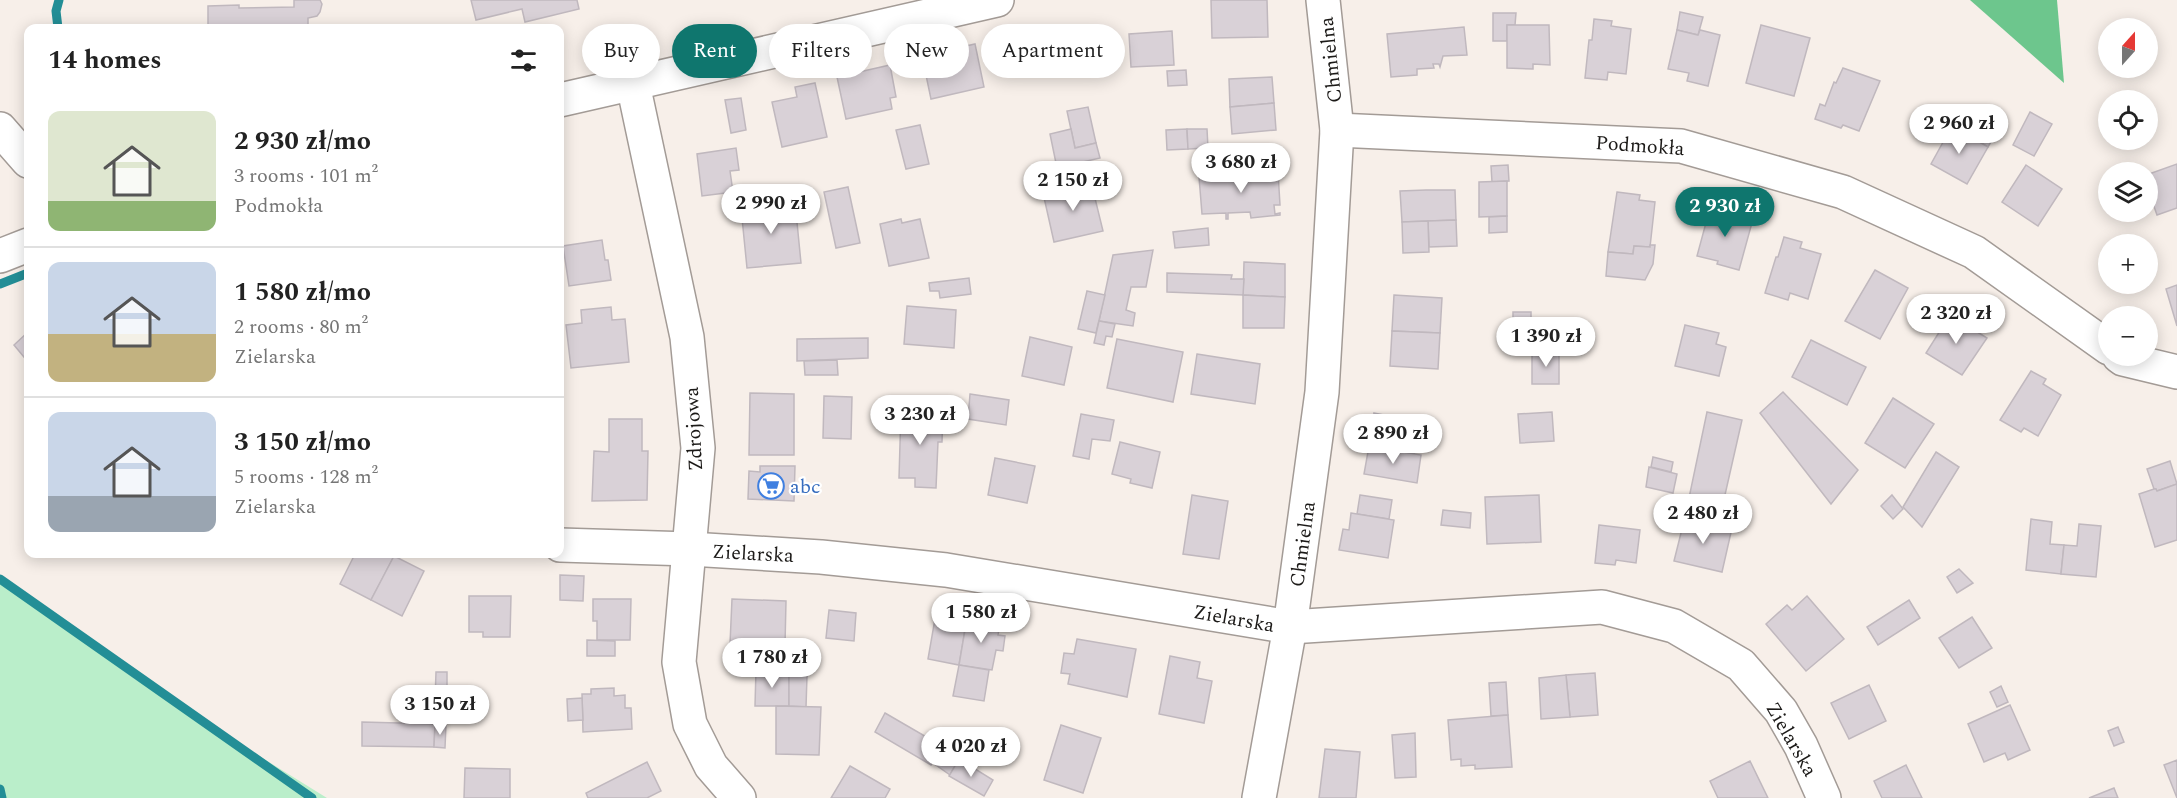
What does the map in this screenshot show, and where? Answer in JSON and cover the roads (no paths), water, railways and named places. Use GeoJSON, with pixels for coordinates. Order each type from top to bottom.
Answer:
{"type":"FeatureCollection","features":[{"type":"Feature","properties":{"kind":"street"},"geometry":{"type":"LineString","coordinates":[[564,99],[997,0]]}},
{"type":"Feature","properties":{"kind":"street","name":"Chmielna"},"geometry":{"type":"LineString","coordinates":[[1259,798],[1290,627],[1322,392],[1337,130],[1323,0]]}},
{"type":"Feature","properties":{"kind":"street","name":"Zdrojowa"},"geometry":{"type":"LineString","coordinates":[[633,84],[687,337],[698,448],[679,662],[690,724],[711,766],[739,798]]}},
{"type":"Feature","properties":{"kind":"street"},"geometry":{"type":"LineString","coordinates":[[0,129],[24,156]]}},
{"type":"Feature","properties":{"kind":"street","name":"Podmokła"},"geometry":{"type":"LineString","coordinates":[[1337,130],[1681,146],[1843,192],[1974,252],[2098,340]]}},
{"type":"Feature","properties":{"kind":"street"},"geometry":{"type":"LineString","coordinates":[[0,256],[24,247]]}},
{"type":"Feature","properties":{"kind":"street"},"geometry":{"type":"LineString","coordinates":[[2153,366],[2177,372]]}},
{"type":"Feature","properties":{"kind":"street","name":"Zielarska"},"geometry":{"type":"LineString","coordinates":[[564,545],[690,549],[821,557],[946,570],[1290,627],[1602,607],[1674,626],[1741,665],[1781,711],[1824,798]]}},
{"type":"Feature","properties":{"kind":"waterway"},"geometry":{"type":"LineString","coordinates":[[58,24],[56,11],[59,0]]}},
{"type":"Feature","properties":{"kind":"waterway"},"geometry":{"type":"LineString","coordinates":[[0,284],[24,275]]}},
{"type":"Feature","properties":{"kind":"waterway"},"geometry":{"type":"LineString","coordinates":[[0,579],[312,798]]}},
{"type":"Feature","properties":{"kind":"waterway"},"geometry":{"type":"LineString","coordinates":[[0,789],[2,798]]}},
{"type":"Feature","properties":{"kind":"place","name":"abc"},"geometry":{"type":"Point","coordinates":[771,486]}}]}
